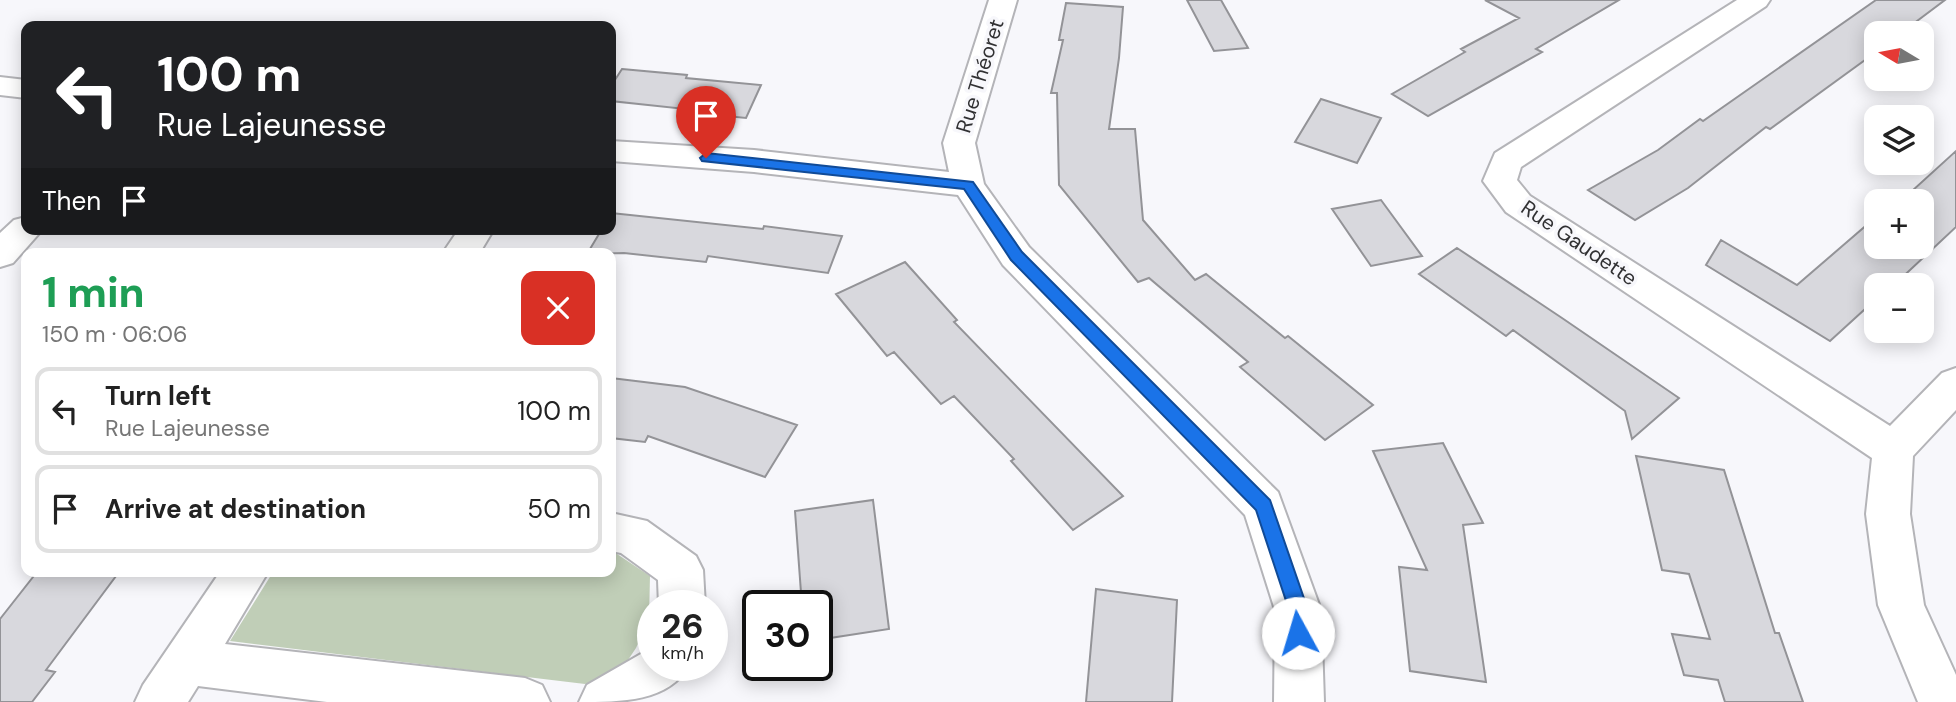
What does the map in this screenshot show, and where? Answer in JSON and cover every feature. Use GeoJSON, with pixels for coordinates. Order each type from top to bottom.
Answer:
{"type":"FeatureCollection","features":[{"type":"Feature","properties":{"kind":"street","name":"Rue Théoret"},"geometry":{"type":"LineString","coordinates":[[1003,0],[959,143],[968,185],[1016,256],[1263,505],[1298,610],[1299,702]]}},
{"type":"Feature","properties":{"kind":"street","name":"Rue Gaudette"},"geometry":{"type":"LineString","coordinates":[[1756,0],[1507,161],[1500,181],[1518,204],[1893,450]]}},
{"type":"Feature","properties":{"kind":"street"},"geometry":{"type":"LineString","coordinates":[[0,86],[21,88]]}},
{"type":"Feature","properties":{"kind":"street"},"geometry":{"type":"LineString","coordinates":[[616,150],[754,161],[968,185]]}},
{"type":"Feature","properties":{"kind":"street"},"geometry":{"type":"LineString","coordinates":[[0,254],[21,234]]}},
{"type":"Feature","properties":{"kind":"street"},"geometry":{"type":"LineString","coordinates":[[1943,702],[1901,604],[1888,514],[1893,450],[1956,384]]}},
{"type":"Feature","properties":{"kind":"street"},"geometry":{"type":"LineString","coordinates":[[616,533],[631,535],[680,570],[681,590]]}},
{"type":"Feature","properties":{"kind":"street"},"geometry":{"type":"LineString","coordinates":[[160,702],[243,577]]}},
{"type":"Feature","properties":{"kind":"street"},"geometry":{"type":"LineString","coordinates":[[186,662],[524,702]]}},
{"type":"Feature","properties":{"kind":"street"},"geometry":{"type":"LineString","coordinates":[[604,702],[639,681]]}},
{"type":"Feature","properties":{"kind":"green space"},"geometry":{"type":"Polygon","coordinates":[[[616,553],[650,576],[650,590],[637,590],[637,646],[618,675],[585,684],[230,641],[270,577],[616,577],[616,553]]]}},
{"type":"Feature","properties":{"kind":"building"},"geometry":{"type":"Polygon","coordinates":[[[1187,0],[1221,0],[1248,48],[1214,51],[1187,0]]]}},
{"type":"Feature","properties":{"kind":"building"},"geometry":{"type":"Polygon","coordinates":[[[1485,0],[1619,0],[1536,49],[1542,52],[1428,116],[1392,94],[1465,52],[1461,49],[1519,18],[1485,0]]]}},
{"type":"Feature","properties":{"kind":"building"},"geometry":{"type":"Polygon","coordinates":[[[1876,0],[1945,0],[1917,21],[1864,21],[1864,61],[1770,129],[1766,127],[1688,188],[1635,220],[1588,190],[1658,150],[1700,119],[1703,121],[1876,0]]]}},
{"type":"Feature","properties":{"kind":"building"},"geometry":{"type":"Polygon","coordinates":[[[1066,3],[1123,7],[1109,129],[1135,129],[1143,220],[1195,280],[1206,274],[1373,405],[1325,440],[1240,367],[1248,362],[1149,278],[1138,282],[1059,185],[1057,93],[1051,93],[1063,40],[1059,40],[1066,3]]]}},
{"type":"Feature","properties":{"kind":"building"},"geometry":{"type":"Polygon","coordinates":[[[622,69],[761,85],[746,118],[616,102],[616,78],[622,69]]]}},
{"type":"Feature","properties":{"kind":"building"},"geometry":{"type":"Polygon","coordinates":[[[1321,99],[1381,118],[1357,163],[1295,142],[1321,99]]]}},
{"type":"Feature","properties":{"kind":"building"},"geometry":{"type":"Polygon","coordinates":[[[1956,151],[1956,227],[1934,248],[1934,189],[1914,189],[1930,175],[1934,175],[1934,171],[1956,151]]]}},
{"type":"Feature","properties":{"kind":"building"},"geometry":{"type":"Polygon","coordinates":[[[1381,200],[1422,256],[1371,266],[1332,209],[1381,200]]]}},
{"type":"Feature","properties":{"kind":"building"},"geometry":{"type":"Polygon","coordinates":[[[616,214],[763,229],[764,226],[842,236],[828,273],[708,256],[706,262],[616,253],[616,248],[591,248],[598,235],[616,235],[616,214]]]}},
{"type":"Feature","properties":{"kind":"building"},"geometry":{"type":"Polygon","coordinates":[[[1864,227],[1864,259],[1922,259],[1907,273],[1864,273],[1864,310],[1830,341],[1706,265],[1721,240],[1797,285],[1864,227]]]}},
{"type":"Feature","properties":{"kind":"building"},"geometry":{"type":"Polygon","coordinates":[[[1457,248],[1679,398],[1632,439],[1625,411],[1513,330],[1506,336],[1419,274],[1457,248]]]}},
{"type":"Feature","properties":{"kind":"building"},"geometry":{"type":"Polygon","coordinates":[[[905,262],[957,320],[954,322],[1123,496],[1073,530],[1011,461],[1014,459],[954,396],[941,404],[894,352],[887,356],[836,294],[905,262]]]}},
{"type":"Feature","properties":{"kind":"building"},"geometry":{"type":"Polygon","coordinates":[[[616,379],[685,387],[797,425],[765,477],[648,436],[645,442],[616,439],[616,379]]]}},
{"type":"Feature","properties":{"kind":"building"},"geometry":{"type":"Polygon","coordinates":[[[1443,443],[1483,523],[1463,525],[1486,682],[1410,671],[1399,567],[1427,570],[1373,451],[1443,443]]]}},
{"type":"Feature","properties":{"kind":"building"},"geometry":{"type":"Polygon","coordinates":[[[1636,456],[1724,470],[1775,633],[1779,633],[1803,702],[1725,702],[1718,680],[1684,675],[1672,634],[1710,639],[1689,574],[1662,570],[1636,456]]]}},
{"type":"Feature","properties":{"kind":"building"},"geometry":{"type":"Polygon","coordinates":[[[873,500],[889,629],[833,638],[833,590],[801,590],[795,511],[873,500]]]}},
{"type":"Feature","properties":{"kind":"building"},"geometry":{"type":"Polygon","coordinates":[[[33,577],[115,577],[46,670],[55,672],[32,702],[0,702],[0,619],[33,577]]]}},
{"type":"Feature","properties":{"kind":"building"},"geometry":{"type":"Polygon","coordinates":[[[1096,589],[1177,600],[1172,702],[1086,702],[1096,589]]]}},
{"type":"Feature","properties":{"kind":"route"},"geometry":{"type":"LineString","coordinates":[[706,158],[968,185],[1016,256],[1263,505],[1298,610],[1298,633]]}}]}
